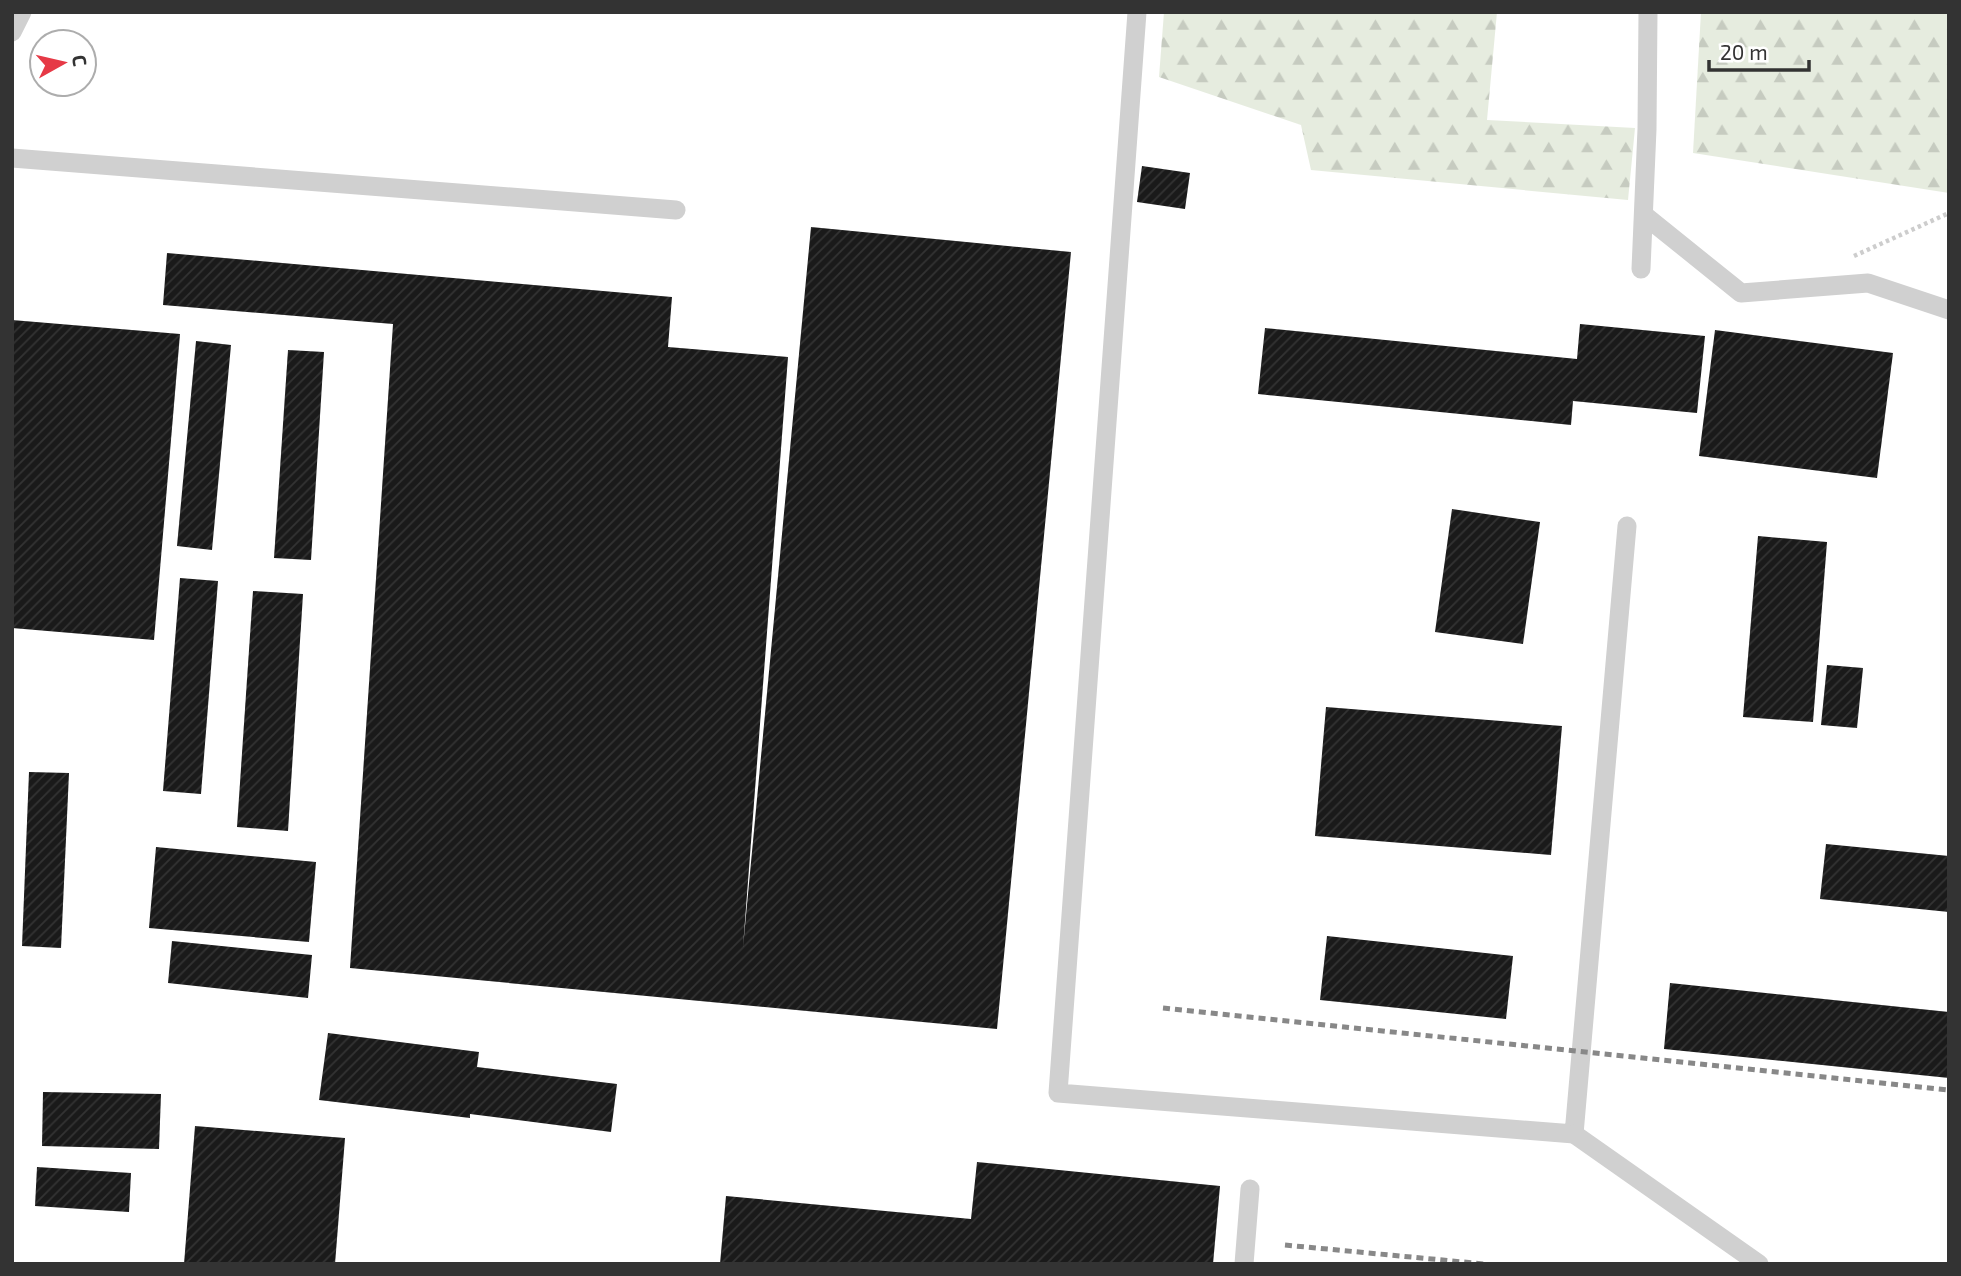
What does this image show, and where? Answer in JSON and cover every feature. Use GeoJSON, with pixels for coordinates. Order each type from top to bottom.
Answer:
{"type":"FeatureCollection","features":[{"type":"Feature","properties":{"kind":"lane"},"geometry":{"type":"LineString","coordinates":[[12,32],[22,12]]}},
{"type":"Feature","properties":{"kind":"lane"},"geometry":{"type":"LineString","coordinates":[[1137,12],[1058,1093],[1574,1134],[1759,1264]]}},
{"type":"Feature","properties":{"kind":"lane"},"geometry":{"type":"LineString","coordinates":[[1641,270],[1648,12]]}},
{"type":"Feature","properties":{"kind":"lane"},"geometry":{"type":"LineString","coordinates":[[12,158],[676,210]]}},
{"type":"Feature","properties":{"kind":"lane"},"geometry":{"type":"LineString","coordinates":[[1644,215],[1741,293],[1868,282],[1949,310]]}},
{"type":"Feature","properties":{"kind":"lane"},"geometry":{"type":"LineString","coordinates":[[1574,1134],[1627,526]]}},
{"type":"Feature","properties":{"kind":"lane"},"geometry":{"type":"LineString","coordinates":[[1244,1264],[1250,1189]]}},
{"type":"Feature","properties":{"kind":"path"},"geometry":{"type":"LineString","coordinates":[[1847,259],[1949,213]]}},
{"type":"Feature","properties":{"kind":"green space"},"geometry":{"type":"Polygon","coordinates":[[[1164,12],[1497,12],[1487,120],[1635,128],[1628,200],[1311,170],[1301,125],[1159,77],[1164,12]]]}},
{"type":"Feature","properties":{"kind":"green space"},"geometry":{"type":"Polygon","coordinates":[[[1701,12],[1949,12],[1949,193],[1693,153],[1701,12]]]}},
{"type":"Feature","properties":{"kind":"building"},"geometry":{"type":"Polygon","coordinates":[[[1142,166],[1190,173],[1185,209],[1137,202],[1142,166]]]}},
{"type":"Feature","properties":{"kind":"building"},"geometry":{"type":"Polygon","coordinates":[[[811,227],[1071,252],[997,1029],[350,968],[393,324],[163,305],[167,253],[672,297],[668,347],[788,357],[743,947],[811,227]]]}},
{"type":"Feature","properties":{"kind":"building"},"geometry":{"type":"Polygon","coordinates":[[[12,320],[180,334],[154,640],[12,628],[12,320]]]}},
{"type":"Feature","properties":{"kind":"building"},"geometry":{"type":"Polygon","coordinates":[[[1580,324],[1705,336],[1697,413],[1573,401],[1571,425],[1258,394],[1265,328],[1577,359],[1580,324]]]}},
{"type":"Feature","properties":{"kind":"building"},"geometry":{"type":"Polygon","coordinates":[[[1715,330],[1893,353],[1877,478],[1699,456],[1715,330]]]}},
{"type":"Feature","properties":{"kind":"building"},"geometry":{"type":"Polygon","coordinates":[[[196,341],[231,345],[212,550],[177,546],[196,341]]]}},
{"type":"Feature","properties":{"kind":"building"},"geometry":{"type":"Polygon","coordinates":[[[288,350],[324,352],[311,560],[274,558],[288,350]]]}},
{"type":"Feature","properties":{"kind":"building"},"geometry":{"type":"Polygon","coordinates":[[[1452,509],[1540,522],[1523,644],[1435,632],[1452,509]]]}},
{"type":"Feature","properties":{"kind":"building"},"geometry":{"type":"Polygon","coordinates":[[[1758,536],[1827,542],[1813,722],[1743,717],[1758,536]]]}},
{"type":"Feature","properties":{"kind":"building"},"geometry":{"type":"Polygon","coordinates":[[[180,578],[218,581],[201,794],[163,791],[180,578]]]}},
{"type":"Feature","properties":{"kind":"building"},"geometry":{"type":"Polygon","coordinates":[[[253,591],[303,594],[288,831],[237,827],[253,591]]]}},
{"type":"Feature","properties":{"kind":"building"},"geometry":{"type":"Polygon","coordinates":[[[1827,665],[1863,668],[1857,728],[1821,725],[1827,665]]]}},
{"type":"Feature","properties":{"kind":"building"},"geometry":{"type":"Polygon","coordinates":[[[1326,707],[1562,726],[1551,855],[1315,836],[1326,707]]]}},
{"type":"Feature","properties":{"kind":"building"},"geometry":{"type":"Polygon","coordinates":[[[29,772],[69,773],[61,948],[22,946],[29,772]]]}},
{"type":"Feature","properties":{"kind":"building"},"geometry":{"type":"Polygon","coordinates":[[[1826,844],[1949,856],[1949,912],[1820,899],[1826,844]]]}},
{"type":"Feature","properties":{"kind":"building"},"geometry":{"type":"Polygon","coordinates":[[[156,847],[316,862],[309,942],[149,928],[156,847]]]}},
{"type":"Feature","properties":{"kind":"building"},"geometry":{"type":"Polygon","coordinates":[[[1327,936],[1513,956],[1506,1019],[1320,1000],[1327,936]]]}},
{"type":"Feature","properties":{"kind":"building"},"geometry":{"type":"Polygon","coordinates":[[[172,941],[312,955],[308,998],[168,983],[172,941]]]}},
{"type":"Feature","properties":{"kind":"building"},"geometry":{"type":"Polygon","coordinates":[[[1670,983],[1949,1012],[1949,1078],[1664,1049],[1670,983]]]}},
{"type":"Feature","properties":{"kind":"building"},"geometry":{"type":"Polygon","coordinates":[[[328,1033],[479,1052],[477,1067],[617,1084],[611,1132],[470,1114],[470,1118],[319,1100],[328,1033]]]}},
{"type":"Feature","properties":{"kind":"building"},"geometry":{"type":"Polygon","coordinates":[[[43,1092],[161,1094],[159,1149],[42,1146],[43,1092]]]}},
{"type":"Feature","properties":{"kind":"building"},"geometry":{"type":"Polygon","coordinates":[[[195,1126],[345,1138],[335,1264],[184,1264],[195,1126]]]}},
{"type":"Feature","properties":{"kind":"building"},"geometry":{"type":"Polygon","coordinates":[[[977,1162],[1220,1186],[1213,1264],[720,1264],[726,1196],[971,1219],[977,1162]]]}},
{"type":"Feature","properties":{"kind":"building"},"geometry":{"type":"Polygon","coordinates":[[[37,1167],[131,1173],[129,1212],[35,1206],[37,1167]]]}},
{"type":"Feature","properties":{"kind":"railway"},"geometry":{"type":"LineString","coordinates":[[1163,1008],[1949,1090]]}},
{"type":"Feature","properties":{"kind":"railway"},"geometry":{"type":"LineString","coordinates":[[1285,1245],[1484,1264]]}}]}
